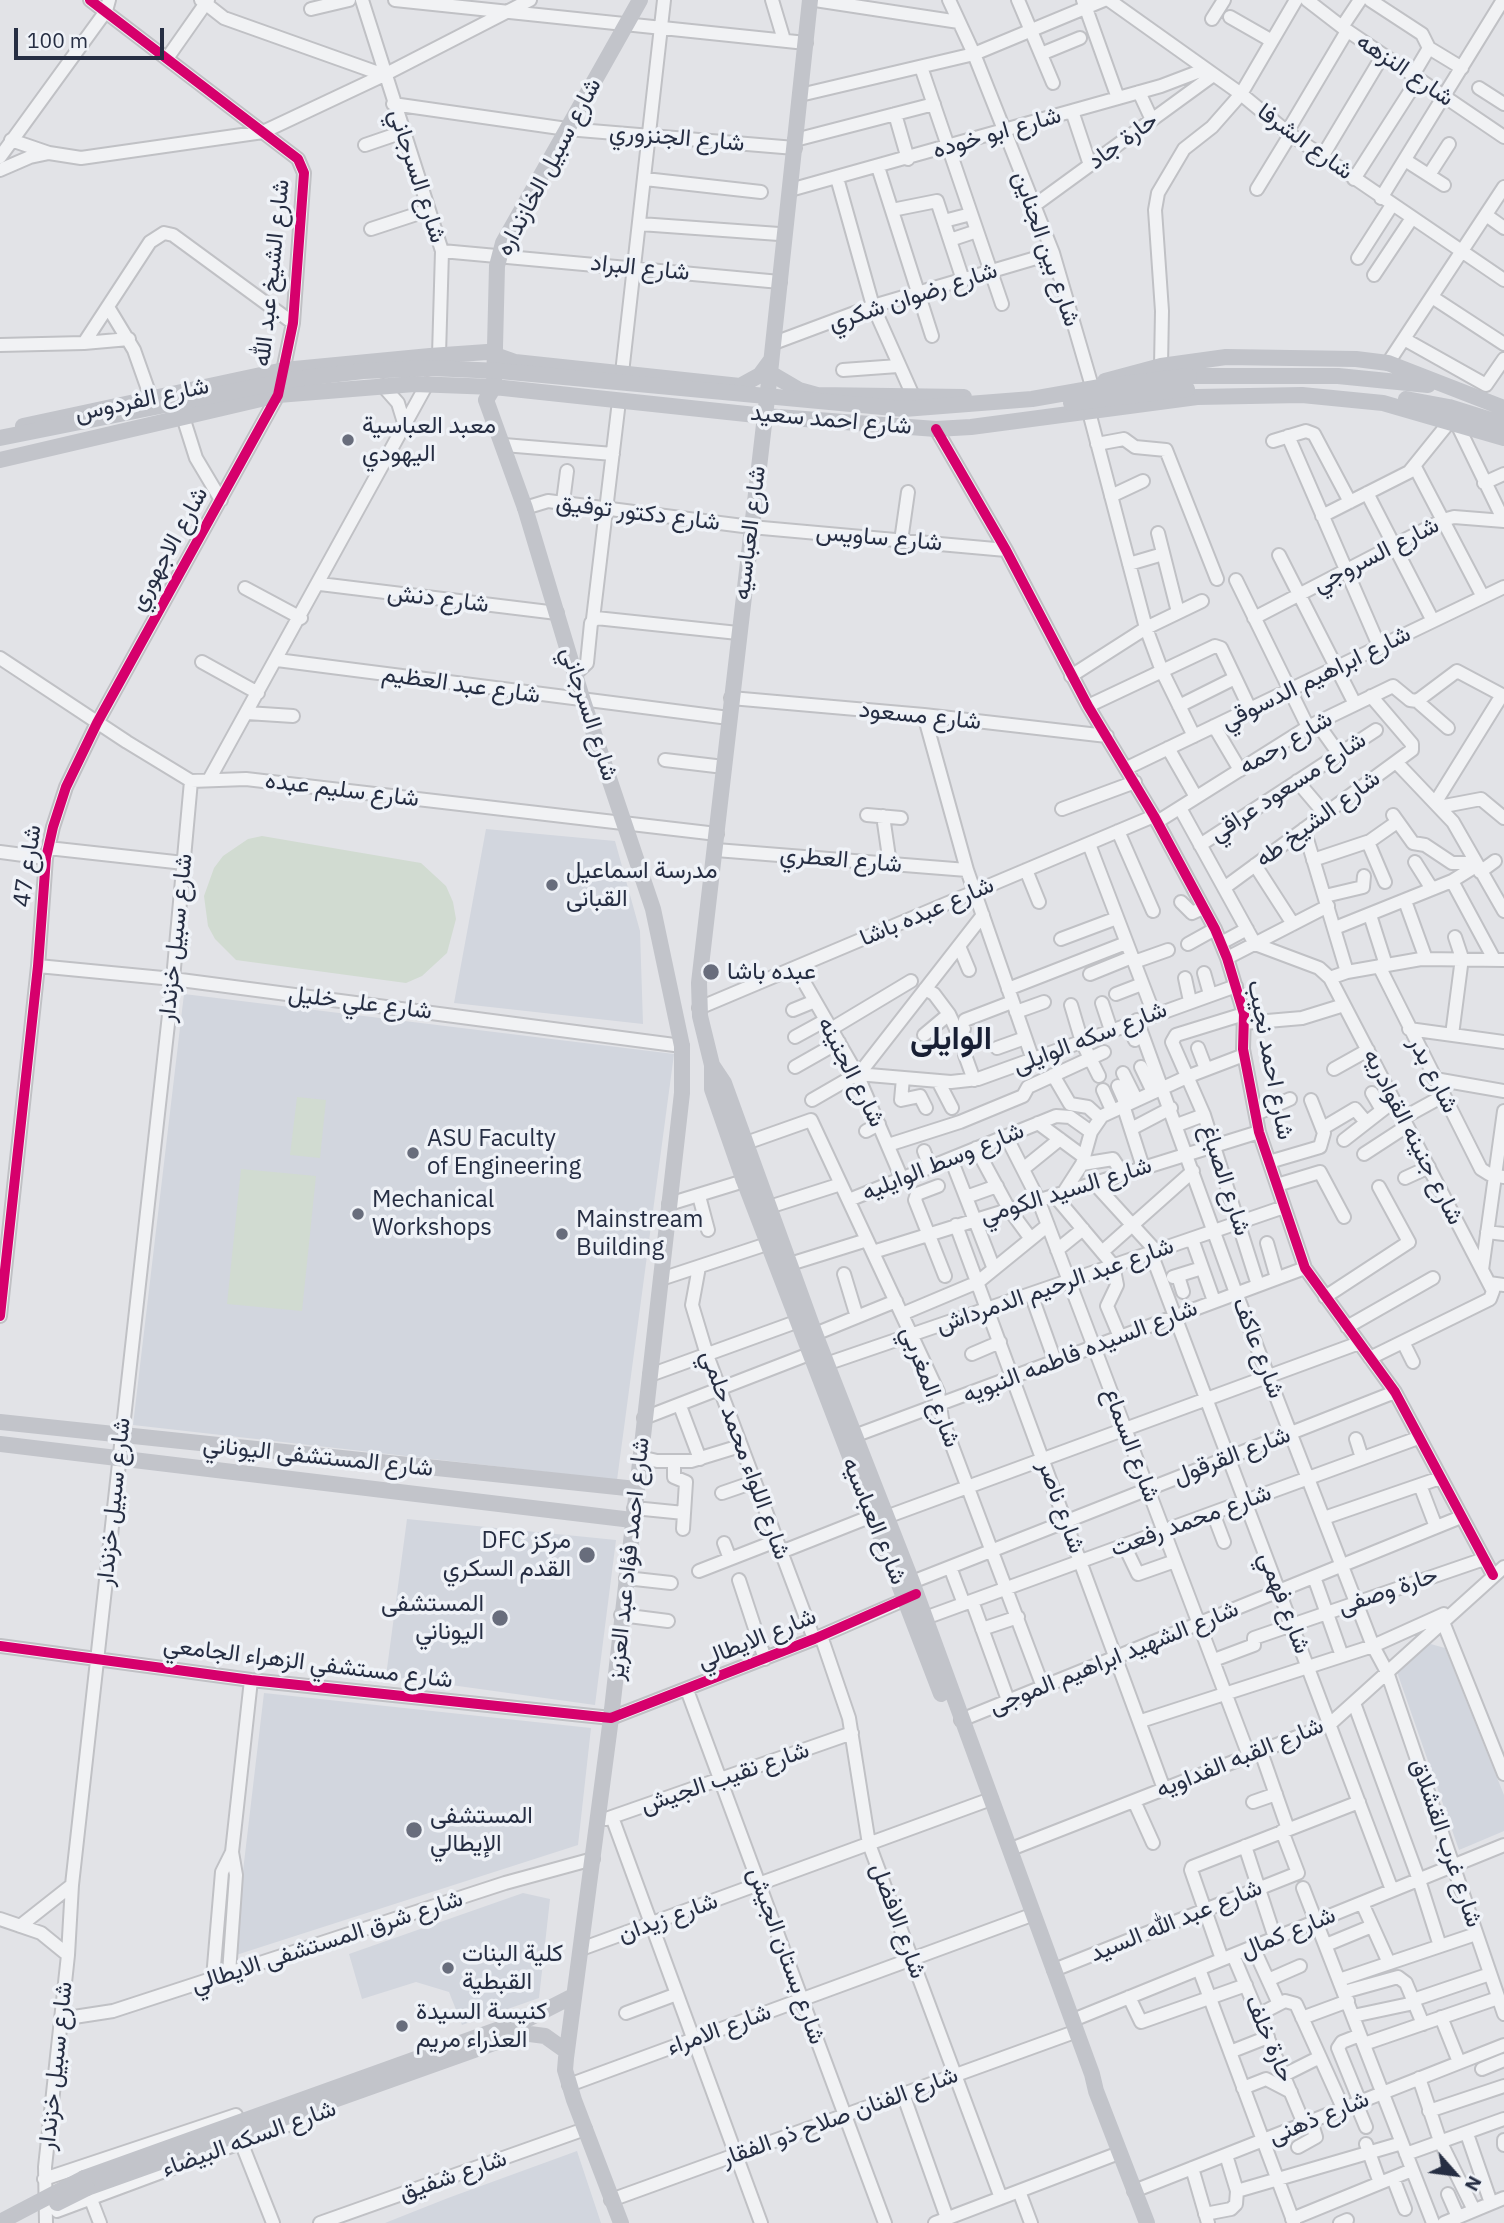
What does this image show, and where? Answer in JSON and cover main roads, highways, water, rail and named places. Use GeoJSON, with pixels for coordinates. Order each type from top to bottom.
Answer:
{"type":"FeatureCollection","features":[{"type":"Feature","properties":{"kind":"main road","name":"شارع سبيل الخازنداره"},"geometry":{"type":"LineString","coordinates":[[494,387],[499,255],[640,0]]}},
{"type":"Feature","properties":{"kind":"main road","name":"شارع العباسيه"},"geometry":{"type":"LineString","coordinates":[[812,0],[699,983],[700,1012],[712,1065],[712,1088],[744,1181],[796,1321],[818,1356],[854,1436],[879,1516]]}},
{"type":"Feature","properties":{"kind":"main road","name":"شارع احمد سعيد"},"geometry":{"type":"LineString","coordinates":[[284,370],[483,352],[515,362],[740,386],[760,375],[773,350]]}},
{"type":"Feature","properties":{"kind":"main road","name":"شارع احمد سعيد"},"geometry":{"type":"LineString","coordinates":[[770,373],[799,390],[826,396],[914,398],[1017,393],[1094,382],[1161,366],[1226,357],[1356,359],[1388,363],[1504,408]]}},
{"type":"Feature","properties":{"kind":"main road","name":"شارع الفردوس"},"geometry":{"type":"LineString","coordinates":[[0,431],[284,370]]}},
{"type":"Feature","properties":{"kind":"main road"},"geometry":{"type":"LineString","coordinates":[[0,438],[295,379],[386,370],[500,371],[904,409],[1032,399],[1106,386],[1338,376],[1454,389]]}},
{"type":"Feature","properties":{"kind":"main road"},"geometry":{"type":"LineString","coordinates":[[0,445],[71,426],[296,383],[397,373],[499,376],[903,415],[1019,411],[1188,383],[1402,398],[1449,407],[1504,424]]}},
{"type":"Feature","properties":{"kind":"main road"},"geometry":{"type":"LineString","coordinates":[[1094,382],[1101,386],[1102,399],[1117,407]]}},
{"type":"Feature","properties":{"kind":"main road"},"geometry":{"type":"LineString","coordinates":[[1091,411],[1096,396],[1094,382]]}},
{"type":"Feature","properties":{"kind":"main road","name":"شارع احمد سعيد"},"geometry":{"type":"LineString","coordinates":[[278,395],[427,384],[494,387],[765,416],[936,429],[1208,396],[1302,395],[1383,403],[1453,421],[1504,438]]}},
{"type":"Feature","properties":{"kind":"main road","name":"شارع السرجاني"},"geometry":{"type":"LineString","coordinates":[[494,387],[486,400],[525,508],[583,701],[657,921],[677,1014],[681,1046]]}},
{"type":"Feature","properties":{"kind":"main road","name":"شارع الفردوس"},"geometry":{"type":"LineString","coordinates":[[0,460],[278,395]]}},
{"type":"Feature","properties":{"kind":"main road"},"geometry":{"type":"LineString","coordinates":[[826,396],[816,409],[830,421]]}},
{"type":"Feature","properties":{"kind":"main road"},"geometry":{"type":"LineString","coordinates":[[677,1014],[687,1024],[694,1023],[700,1012]]}},
{"type":"Feature","properties":{"kind":"main road","name":"شارع احمد فؤاد عبد العزيز"},"geometry":{"type":"LineString","coordinates":[[621,2223],[567,2077],[566,2051],[593,1859],[606,1820],[611,1718],[621,1615],[682,1093],[681,1046]]}},
{"type":"Feature","properties":{"kind":"main road","name":"شارع العباسيه"},"geometry":{"type":"LineString","coordinates":[[712,1065],[724,1083],[815,1334],[818,1356],[911,1592],[1026,1917],[1147,2223]]}},
{"type":"Feature","properties":{"kind":"main road","name":"شارع المستشفى اليوناني"},"geometry":{"type":"LineString","coordinates":[[0,1422],[636,1489]]}},
{"type":"Feature","properties":{"kind":"main road","name":"شارع المستشفى اليوناني"},"geometry":{"type":"LineString","coordinates":[[0,1444],[515,1508],[633,1514]]}},
{"type":"Feature","properties":{"kind":"main road"},"geometry":{"type":"LineString","coordinates":[[515,1508],[518,1478]]}},
{"type":"Feature","properties":{"kind":"main road","name":"شارع العباسيه"},"geometry":{"type":"LineString","coordinates":[[911,1592],[925,1618],[986,1801],[1011,1849],[1071,2027]]}},
{"type":"Feature","properties":{"kind":"main road"},"geometry":{"type":"LineString","coordinates":[[0,2222],[452,2053],[540,2014],[573,1996]]}},
{"type":"Feature","properties":{"kind":"main road"},"geometry":{"type":"LineString","coordinates":[[452,2053],[522,2033],[545,2036],[566,2051]]}},
{"type":"Feature","properties":{"kind":"main road"},"geometry":{"type":"LineString","coordinates":[[21,2223],[87,2188]]}},
{"type":"Feature","properties":{"kind":"place","name":"معبد العباسية اليهودي"},"geometry":{"type":"Point","coordinates":[348,440]}},
{"type":"Feature","properties":{"kind":"place","name":"مدرسة اسماعيل القبانى"},"geometry":{"type":"Point","coordinates":[552,885]}},
{"type":"Feature","properties":{"kind":"place","name":"عبده باشا"},"geometry":{"type":"Point","coordinates":[711,972]}},
{"type":"Feature","properties":{"kind":"place","name":"ASU Faculty of Engineering"},"geometry":{"type":"Point","coordinates":[413,1153]}},
{"type":"Feature","properties":{"kind":"place","name":"Mechanical Workshops"},"geometry":{"type":"Point","coordinates":[358,1214]}},
{"type":"Feature","properties":{"kind":"place","name":"Mainstream Building"},"geometry":{"type":"Point","coordinates":[562,1234]}},
{"type":"Feature","properties":{"kind":"place","name":"DFC مركز القدم السكري"},"geometry":{"type":"Point","coordinates":[587,1555]}},
{"type":"Feature","properties":{"kind":"place","name":"المستشفى اليوناني"},"geometry":{"type":"Point","coordinates":[500,1618]}},
{"type":"Feature","properties":{"kind":"place","name":"المستشفى الإيطالي"},"geometry":{"type":"Point","coordinates":[414,1830]}},
{"type":"Feature","properties":{"kind":"place","name":"كلية البنات القبطية"},"geometry":{"type":"Point","coordinates":[448,1968]}},
{"type":"Feature","properties":{"kind":"place","name":"كنيسة السيدة العذراء مريم"},"geometry":{"type":"Point","coordinates":[402,2026]}},
{"type":"Feature","properties":{"kind":"district","name":"الوايلى"},"geometry":{"type":"Point","coordinates":[951,1040]}}]}
